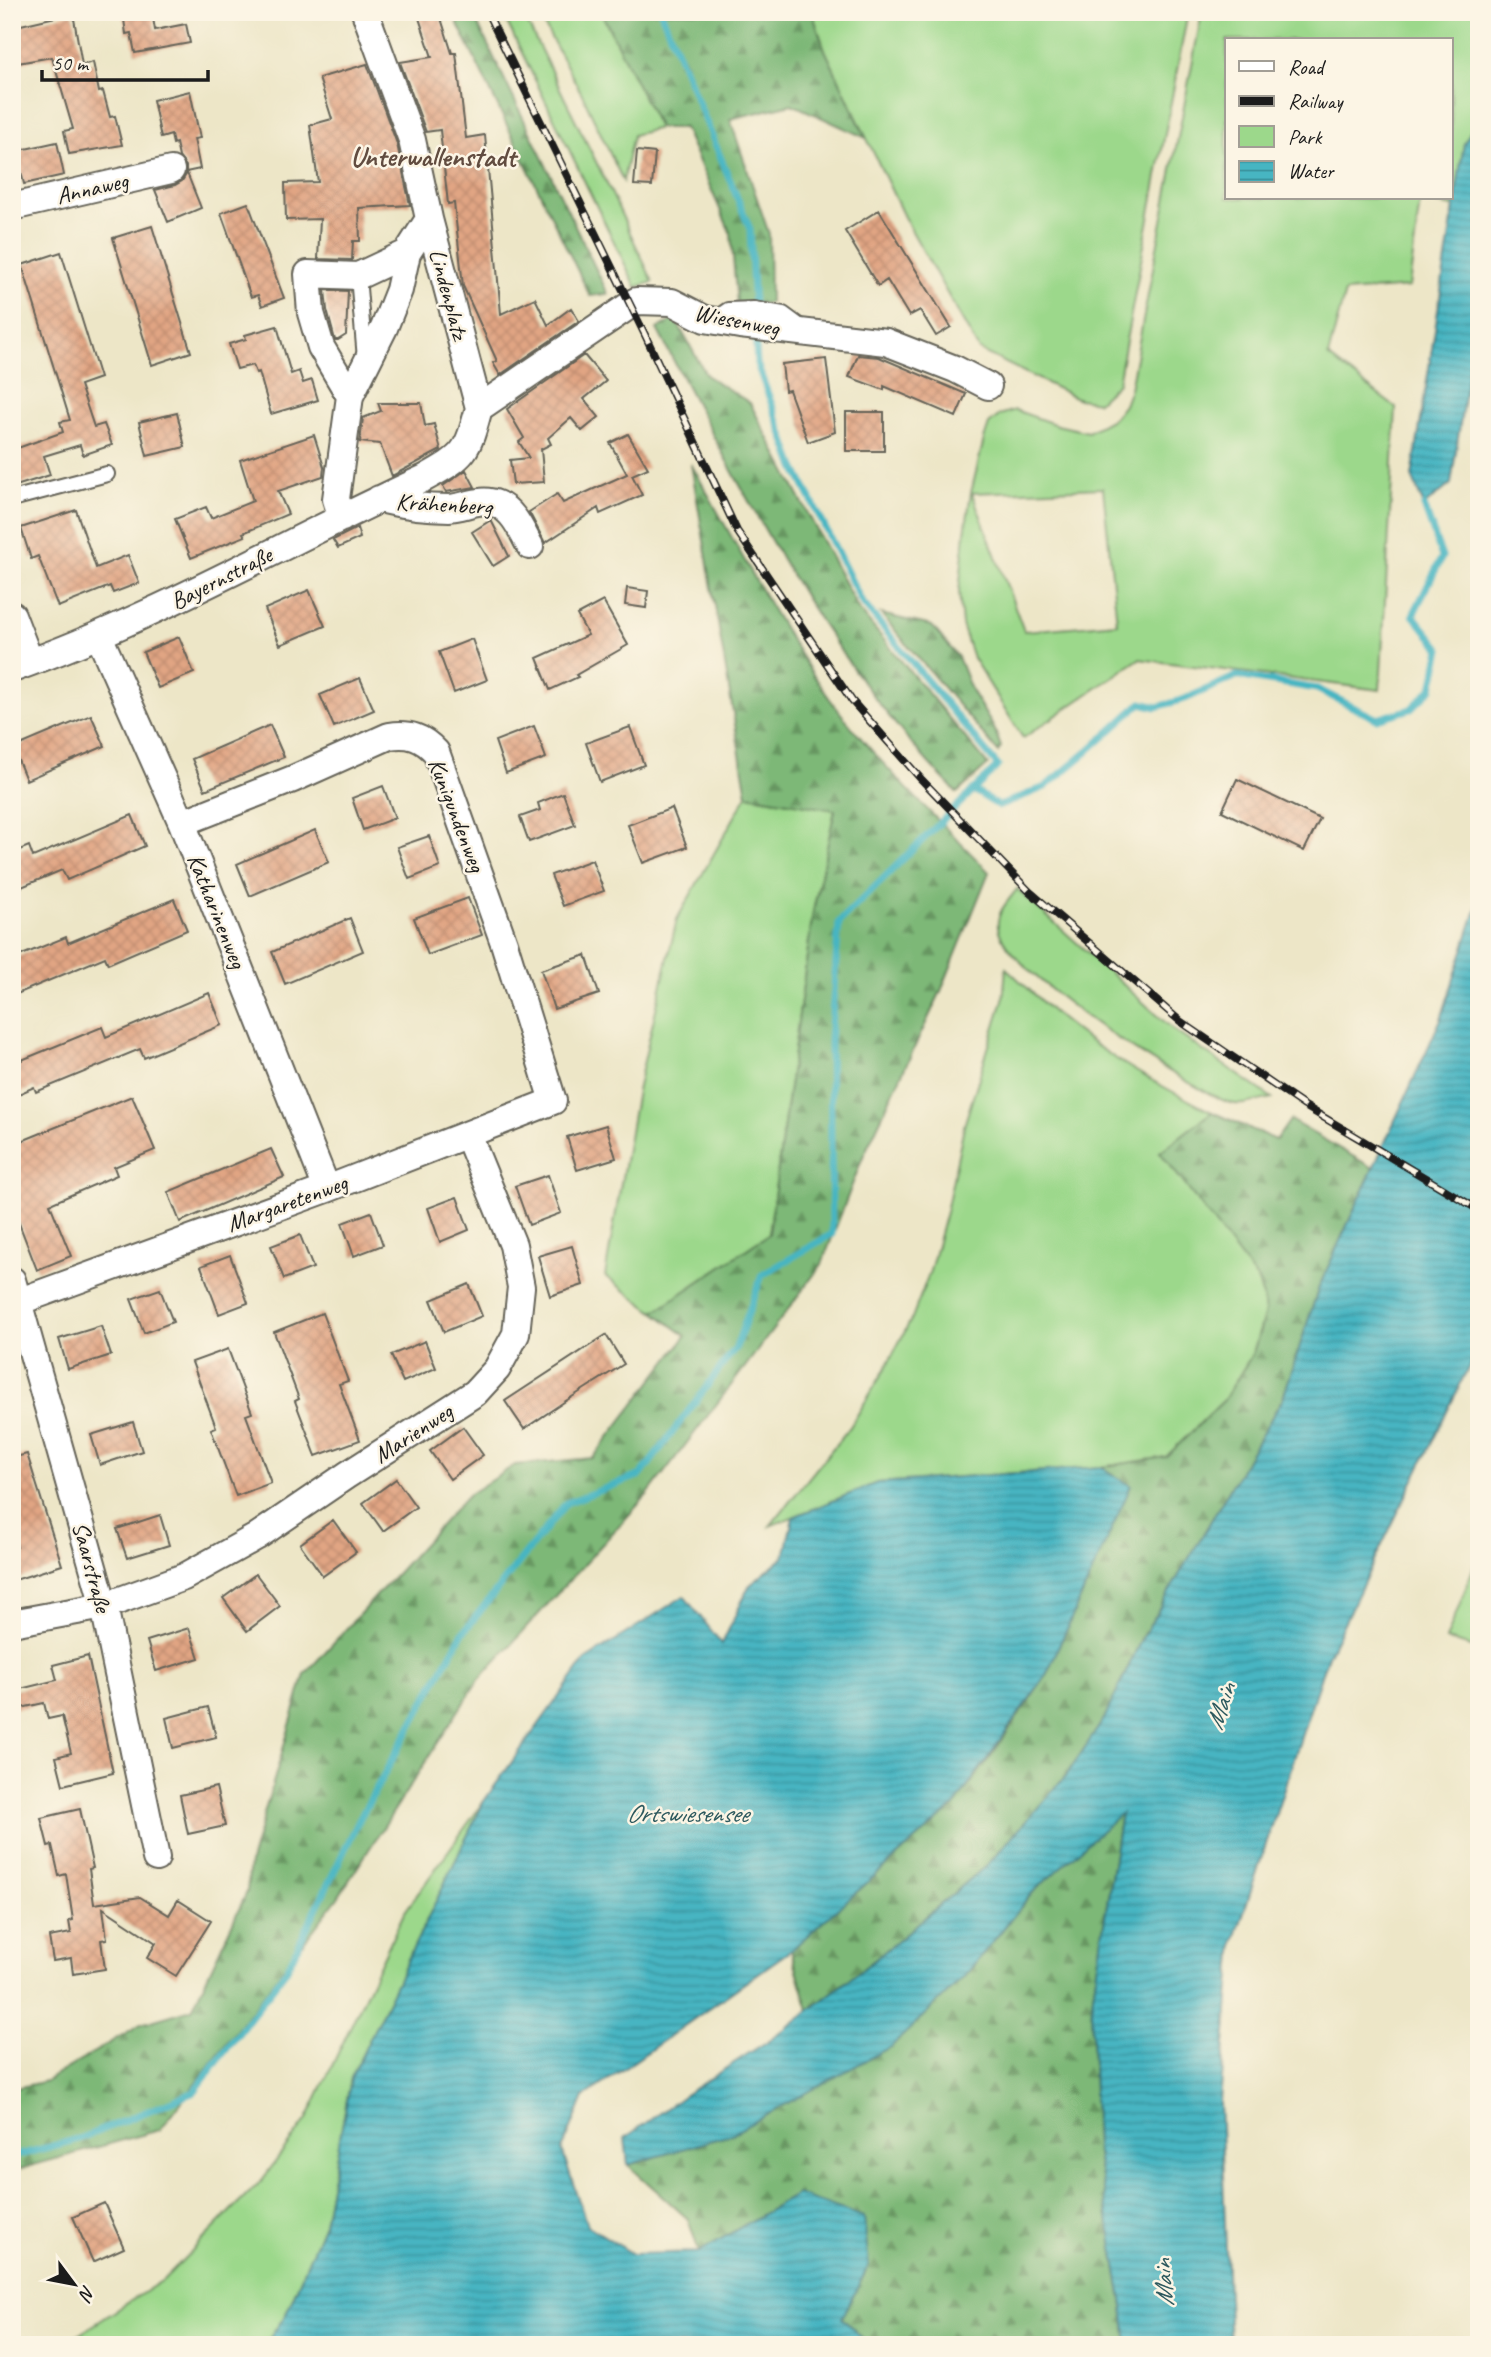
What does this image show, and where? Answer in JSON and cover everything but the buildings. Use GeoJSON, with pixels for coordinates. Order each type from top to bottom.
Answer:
{"type":"FeatureCollection","features":[{"type":"Feature","properties":{"kind":"street"},"geometry":{"type":"LineString","coordinates":[[365,12],[412,139],[429,219]]}},
{"type":"Feature","properties":{"kind":"street","name":"Annaweg"},"geometry":{"type":"LineString","coordinates":[[12,207],[171,170]]}},
{"type":"Feature","properties":{"kind":"street","name":"Lindenplatz"},"geometry":{"type":"LineString","coordinates":[[342,518],[336,499],[350,396],[384,328],[399,290],[407,253],[429,219]]}},
{"type":"Feature","properties":{"kind":"street","name":"Lindenplatz"},"geometry":{"type":"LineString","coordinates":[[429,219],[479,408]]}},
{"type":"Feature","properties":{"kind":"street","name":"Lindenplatz"},"geometry":{"type":"LineString","coordinates":[[350,396],[321,346],[311,313],[308,274],[358,276],[407,253]]}},
{"type":"Feature","properties":{"kind":"street","name":"Wiesenweg"},"geometry":{"type":"LineString","coordinates":[[479,408],[636,301],[672,302],[686,311],[740,326],[886,342],[955,369],[988,386]]}},
{"type":"Feature","properties":{"kind":"street","name":"Bayernstraße"},"geometry":{"type":"LineString","coordinates":[[21,666],[171,604],[425,478],[457,459],[470,441],[479,408]]}},
{"type":"Feature","properties":{"kind":"street","name":"Krähenberg"},"geometry":{"type":"LineString","coordinates":[[379,499],[412,507],[453,508],[481,501],[498,504],[514,517],[530,547]]}},
{"type":"Feature","properties":{"kind":"street"},"geometry":{"type":"LineString","coordinates":[[12,615],[21,666]]}},
{"type":"Feature","properties":{"kind":"street","name":"Katharinenweg"},"geometry":{"type":"LineString","coordinates":[[99,636],[182,823],[327,1189]]}},
{"type":"Feature","properties":{"kind":"street","name":"Kunigundenweg"},"geometry":{"type":"LineString","coordinates":[[182,823],[293,779],[390,736],[404,733],[424,740],[436,752],[504,943],[553,1101]]}},
{"type":"Feature","properties":{"kind":"street","name":"Margaretenweg"},"geometry":{"type":"LineString","coordinates":[[14,1296],[327,1189],[553,1101]]}},
{"type":"Feature","properties":{"kind":"street","name":"Marienweg"},"geometry":{"type":"LineString","coordinates":[[12,1623],[104,1606],[184,1577],[256,1537],[347,1475],[475,1394],[497,1370],[516,1334],[521,1287],[513,1245],[468,1135]]}},
{"type":"Feature","properties":{"kind":"street","name":"Saarstraße"},"geometry":{"type":"LineString","coordinates":[[14,1296],[104,1606],[156,1858]]}},
{"type":"Feature","properties":{"kind":"lane","name":"Lindenplatz"},"geometry":{"type":"LineString","coordinates":[[358,276],[365,362]]}},
{"type":"Feature","properties":{"kind":"lane"},"geometry":{"type":"LineString","coordinates":[[713,320],[728,310],[754,309],[783,314],[796,331]]}},
{"type":"Feature","properties":{"kind":"lane"},"geometry":{"type":"LineString","coordinates":[[12,499],[107,474]]}},
{"type":"Feature","properties":{"kind":"green space"},"geometry":{"type":"Polygon","coordinates":[[[452,12],[472,12],[608,294],[590,296],[452,12]]]}},
{"type":"Feature","properties":{"kind":"green space"},"geometry":{"type":"Polygon","coordinates":[[[502,12],[522,12],[653,282],[636,287],[502,12]]]}},
{"type":"Feature","properties":{"kind":"green space"},"geometry":{"type":"Polygon","coordinates":[[[537,12],[601,12],[659,128],[633,135],[623,181],[583,96],[537,12]]]}},
{"type":"Feature","properties":{"kind":"green space"},"geometry":{"type":"Polygon","coordinates":[[[601,12],[812,12],[825,50],[866,138],[792,104],[730,119],[769,234],[770,303],[737,304],[731,234],[684,128],[659,128],[601,12]]]}},
{"type":"Feature","properties":{"kind":"green space"},"geometry":{"type":"Polygon","coordinates":[[[812,12],[1188,12],[1118,383],[1098,402],[1079,399],[979,350],[904,217],[825,50],[812,12]]]}},
{"type":"Feature","properties":{"kind":"green space"},"geometry":{"type":"Polygon","coordinates":[[[1202,12],[1479,12],[1479,117],[1464,143],[1454,207],[1420,201],[1409,287],[1345,292],[1328,356],[1396,408],[1380,690],[1139,659],[1023,738],[973,658],[962,625],[959,592],[965,533],[971,493],[984,439],[989,424],[1000,415],[1015,410],[1057,425],[1088,432],[1114,418],[1124,405],[1130,389],[1202,12]],[[1103,488],[972,493],[1024,631],[1117,623],[1103,488]]]}},
{"type":"Feature","properties":{"kind":"green space"},"geometry":{"type":"Polygon","coordinates":[[[675,319],[707,376],[750,403],[858,609],[988,765],[957,793],[910,742],[867,688],[790,573],[657,329],[675,319]]]}},
{"type":"Feature","properties":{"kind":"green space"},"geometry":{"type":"Polygon","coordinates":[[[691,464],[775,613],[830,699],[886,767],[989,872],[941,991],[862,1159],[822,1264],[745,1367],[647,1495],[477,1682],[337,1899],[160,2130],[12,2171],[12,2089],[46,2081],[141,2024],[192,2009],[247,1892],[250,1862],[305,1674],[468,1495],[515,1465],[593,1458],[686,1336],[654,1312],[769,1234],[813,912],[835,810],[747,795],[691,464]]]}},
{"type":"Feature","properties":{"kind":"green space"},"geometry":{"type":"Polygon","coordinates":[[[881,614],[932,626],[958,657],[972,692],[994,728],[1001,747],[998,752],[881,614]]]}},
{"type":"Feature","properties":{"kind":"green space"},"geometry":{"type":"Polygon","coordinates":[[[747,795],[835,810],[813,912],[769,1234],[654,1312],[605,1276],[637,1091],[677,919],[747,795]]]}},
{"type":"Feature","properties":{"kind":"green space"},"geometry":{"type":"Polygon","coordinates":[[[1017,889],[1176,1032],[1272,1098],[1245,1104],[1230,1103],[1175,1075],[1138,1052],[1063,999],[1031,972],[1008,947],[998,927],[1001,911],[1017,889]]]}},
{"type":"Feature","properties":{"kind":"green space"},"geometry":{"type":"Polygon","coordinates":[[[1006,968],[1061,1019],[1097,1046],[1212,1112],[1160,1152],[1257,1279],[1265,1312],[1253,1353],[1224,1400],[1166,1457],[1101,1467],[877,1483],[770,1526],[850,1427],[912,1318],[930,1271],[946,1212],[964,1126],[1003,1000],[1006,968]]]}},
{"type":"Feature","properties":{"kind":"green space"},"geometry":{"type":"Polygon","coordinates":[[[1212,1112],[1276,1140],[1290,1120],[1373,1168],[1319,1287],[1283,1398],[1141,1640],[1104,1719],[1066,1776],[987,1865],[877,1958],[809,2010],[791,1950],[954,1806],[1046,1675],[1130,1485],[1101,1467],[1166,1457],[1224,1400],[1253,1353],[1265,1312],[1257,1279],[1160,1152],[1212,1112]]]}},
{"type":"Feature","properties":{"kind":"green space"},"geometry":{"type":"Polygon","coordinates":[[[1479,1553],[1479,1649],[1446,1640],[1479,1553]]]}},
{"type":"Feature","properties":{"kind":"green space"},"geometry":{"type":"Polygon","coordinates":[[[484,1801],[351,2078],[324,2224],[285,2316],[265,2345],[63,2345],[163,2280],[262,2180],[307,2119],[404,1913],[484,1801]]]}},
{"type":"Feature","properties":{"kind":"green space"},"geometry":{"type":"Polygon","coordinates":[[[1121,1812],[1091,2008],[1096,2148],[1123,2306],[1127,2345],[869,2345],[842,2318],[869,2265],[797,2194],[699,2252],[688,2219],[628,2165],[730,2135],[964,1977],[1032,1893],[1121,1812]]]}},
{"type":"Feature","properties":{"kind":"water"},"geometry":{"type":"Polygon","coordinates":[[[1479,117],[1479,299],[1451,484],[1424,506],[1412,477],[1464,143],[1479,117]]]}},
{"type":"Feature","properties":{"kind":"water","name":"Main"},"geometry":{"type":"Polygon","coordinates":[[[1479,900],[1479,1346],[1327,1658],[1234,1942],[1220,2102],[1230,2345],[1127,2345],[1123,2306],[1096,2148],[1091,2008],[1121,1813],[1032,1893],[964,1977],[892,2046],[730,2135],[628,2165],[625,2138],[686,2094],[777,2035],[877,1958],[987,1865],[1066,1776],[1104,1719],[1141,1640],[1283,1398],[1319,1287],[1441,1019],[1479,900]]]}},
{"type":"Feature","properties":{"kind":"water","name":"Ortswiesensee"},"geometry":{"type":"Polygon","coordinates":[[[1101,1467],[1131,1486],[1046,1675],[954,1806],[791,1950],[584,2097],[562,2150],[587,2225],[633,2254],[699,2252],[797,2194],[864,2217],[869,2265],[842,2318],[869,2345],[265,2345],[285,2316],[324,2224],[351,2078],[484,1801],[585,1660],[684,1596],[722,1644],[749,1586],[784,1557],[793,1517],[877,1483],[1101,1467]]]}},
{"type":"Feature","properties":{"kind":"waterway"},"geometry":{"type":"LineString","coordinates":[[661,12],[750,229],[754,310]]}},
{"type":"Feature","properties":{"kind":"waterway"},"geometry":{"type":"LineString","coordinates":[[12,2157],[82,2138],[194,2092],[287,1969],[361,1816],[462,1634],[566,1503],[641,1475],[736,1347],[762,1275],[832,1234],[830,1041],[839,922],[998,766],[862,602],[794,465],[757,364],[755,333]]}},
{"type":"Feature","properties":{"kind":"waterway"},"geometry":{"type":"LineString","coordinates":[[973,790],[999,806],[1045,787],[1141,703],[1157,707],[1185,699],[1237,676],[1317,689],[1377,719],[1411,709],[1432,688],[1441,649],[1413,615],[1442,557],[1424,506]]}},
{"type":"Feature","properties":{"kind":"railway"},"geometry":{"type":"LineString","coordinates":[[487,12],[646,337],[737,531],[852,701],[921,779],[1029,891],[1180,1021],[1303,1105],[1479,1210]]}},
{"type":"Feature","properties":{"kind":"district","name":"Unterwallenstadt"},"geometry":{"type":"Point","coordinates":[433,156]}}]}
